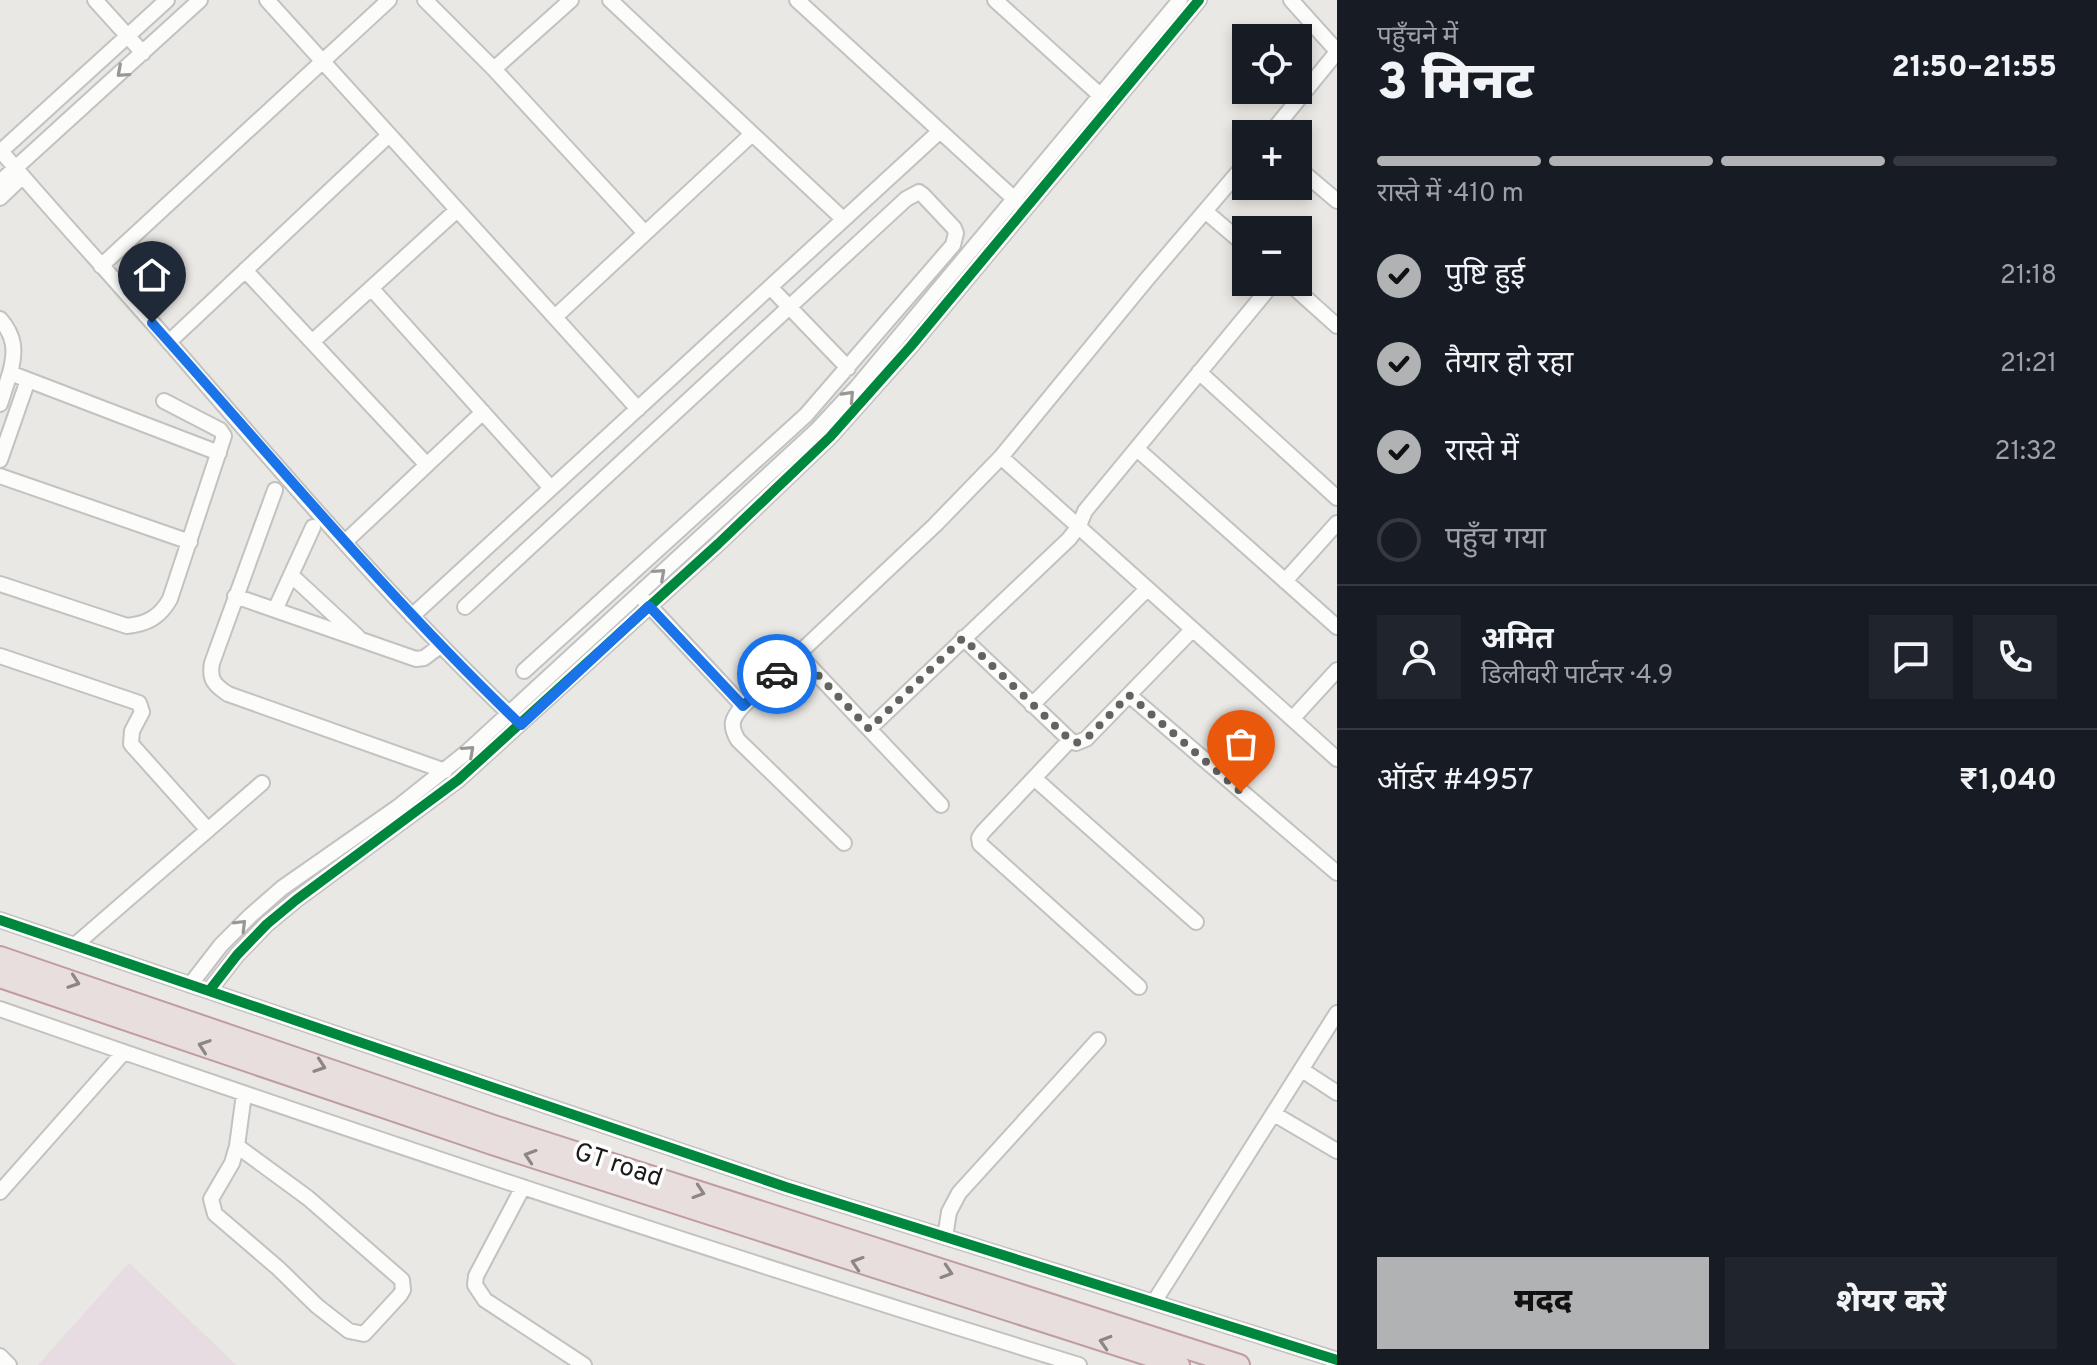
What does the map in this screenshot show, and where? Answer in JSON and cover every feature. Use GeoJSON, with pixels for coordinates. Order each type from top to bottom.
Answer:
{"type":"FeatureCollection","features":[{"type":"Feature","properties":{"kind":"highway","name":"GT road"},"geometry":{"type":"LineString","coordinates":[[0,957],[497,1127],[1239,1365]]}},
{"type":"Feature","properties":{"kind":"highway","name":"GT road"},"geometry":{"type":"LineString","coordinates":[[0,977],[492,1144],[1179,1365]]}},
{"type":"Feature","properties":{"kind":"street"},"geometry":{"type":"LineString","coordinates":[[95,0],[143,53]]}},
{"type":"Feature","properties":{"kind":"street"},"geometry":{"type":"LineString","coordinates":[[167,0],[0,152],[412,616],[521,725]]}},
{"type":"Feature","properties":{"kind":"street"},"geometry":{"type":"LineString","coordinates":[[0,198],[19,173],[200,0]]}},
{"type":"Feature","properties":{"kind":"street"},"geometry":{"type":"LineString","coordinates":[[267,0],[638,409]]}},
{"type":"Feature","properties":{"kind":"street"},"geometry":{"type":"LineString","coordinates":[[101,266],[389,0]]}},
{"type":"Feature","properties":{"kind":"street"},"geometry":{"type":"LineString","coordinates":[[425,0],[494,69],[645,233]]}},
{"type":"Feature","properties":{"kind":"street"},"geometry":{"type":"LineString","coordinates":[[494,69],[571,0]]}},
{"type":"Feature","properties":{"kind":"street"},"geometry":{"type":"LineString","coordinates":[[610,0],[843,219]]}},
{"type":"Feature","properties":{"kind":"street"},"geometry":{"type":"LineString","coordinates":[[797,0],[1019,204]]}},
{"type":"Feature","properties":{"kind":"street"},"geometry":{"type":"LineString","coordinates":[[995,0],[1101,96]]}},
{"type":"Feature","properties":{"kind":"street"},"geometry":{"type":"LineString","coordinates":[[190,985],[221,945],[282,888],[445,771],[817,430],[1199,0]]}},
{"type":"Feature","properties":{"kind":"street"},"geometry":{"type":"LineString","coordinates":[[1281,120],[1337,52],[1291,0]]}},
{"type":"Feature","properties":{"kind":"street"},"geometry":{"type":"LineString","coordinates":[[209,991],[237,955],[277,916],[458,780],[718,544],[848,418],[1177,1]]}},
{"type":"Feature","properties":{"kind":"street"},"geometry":{"type":"LineString","coordinates":[[412,616],[940,131]]}},
{"type":"Feature","properties":{"kind":"street"},"geometry":{"type":"LineString","coordinates":[[555,317],[752,134]]}},
{"type":"Feature","properties":{"kind":"street"},"geometry":{"type":"LineString","coordinates":[[169,342],[389,135]]}},
{"type":"Feature","properties":{"kind":"street"},"geometry":{"type":"LineString","coordinates":[[0,182],[19,173]]}},
{"type":"Feature","properties":{"kind":"street"},"geometry":{"type":"LineString","coordinates":[[844,843],[738,740],[731,730],[732,721],[743,706],[935,525],[1001,457],[1232,179]]}},
{"type":"Feature","properties":{"kind":"street"},"geometry":{"type":"LineString","coordinates":[[1312,180],[1337,201]]}},
{"type":"Feature","properties":{"kind":"street"},"geometry":{"type":"LineString","coordinates":[[465,607],[906,199],[919,192],[954,228],[956,239],[848,368],[779,441],[524,671]]}},
{"type":"Feature","properties":{"kind":"street"},"geometry":{"type":"LineString","coordinates":[[312,342],[457,210]]}},
{"type":"Feature","properties":{"kind":"street"},"geometry":{"type":"LineString","coordinates":[[1205,211],[1232,234]]}},
{"type":"Feature","properties":{"kind":"street"},"geometry":{"type":"LineString","coordinates":[[245,270],[427,465]]}},
{"type":"Feature","properties":{"kind":"street"},"geometry":{"type":"LineString","coordinates":[[770,287],[848,368]]}},
{"type":"Feature","properties":{"kind":"street"},"geometry":{"type":"LineString","coordinates":[[371,288],[551,488]]}},
{"type":"Feature","properties":{"kind":"street"},"geometry":{"type":"LineString","coordinates":[[869,729],[1069,539],[1085,511],[1262,296]]}},
{"type":"Feature","properties":{"kind":"street"},"geometry":{"type":"LineString","coordinates":[[1304,296],[1337,326]]}},
{"type":"Feature","properties":{"kind":"street"},"geometry":{"type":"LineString","coordinates":[[0,319],[13,339],[15,353],[0,404]]}},
{"type":"Feature","properties":{"kind":"street"},"geometry":{"type":"LineString","coordinates":[[1199,372],[1337,498]]}},
{"type":"Feature","properties":{"kind":"street"},"geometry":{"type":"LineString","coordinates":[[10,373],[219,453]]}},
{"type":"Feature","properties":{"kind":"street"},"geometry":{"type":"LineString","coordinates":[[0,460],[28,380]]}},
{"type":"Feature","properties":{"kind":"street"},"geometry":{"type":"LineString","coordinates":[[0,584],[114,623],[139,625],[151,621],[165,607],[190,542],[224,436],[220,430],[164,401]]}},
{"type":"Feature","properties":{"kind":"street"},"geometry":{"type":"LineString","coordinates":[[345,542],[483,412]]}},
{"type":"Feature","properties":{"kind":"street"},"geometry":{"type":"LineString","coordinates":[[1137,449],[1337,627]]}},
{"type":"Feature","properties":{"kind":"street"},"geometry":{"type":"LineString","coordinates":[[1001,457],[1337,759]]}},
{"type":"Feature","properties":{"kind":"street"},"geometry":{"type":"LineString","coordinates":[[0,476],[190,542]]}},
{"type":"Feature","properties":{"kind":"street"},"geometry":{"type":"LineString","coordinates":[[275,490],[235,596],[210,675],[219,688],[228,694],[445,771]]}},
{"type":"Feature","properties":{"kind":"street"},"geometry":{"type":"LineString","coordinates":[[1285,581],[1337,523]]}},
{"type":"Feature","properties":{"kind":"street"},"geometry":{"type":"LineString","coordinates":[[275,610],[313,527]]}},
{"type":"Feature","properties":{"kind":"street"},"geometry":{"type":"LineString","coordinates":[[291,575],[363,642]]}},
{"type":"Feature","properties":{"kind":"street"},"geometry":{"type":"LineString","coordinates":[[1032,705],[1147,589]]}},
{"type":"Feature","properties":{"kind":"street"},"geometry":{"type":"LineString","coordinates":[[638,594],[743,706]]}},
{"type":"Feature","properties":{"kind":"street"},"geometry":{"type":"LineString","coordinates":[[235,596],[416,659],[424,658],[440,646]]}},
{"type":"Feature","properties":{"kind":"street"},"geometry":{"type":"LineString","coordinates":[[963,638],[1076,743],[1086,739],[1192,630]]}},
{"type":"Feature","properties":{"kind":"street"},"geometry":{"type":"LineString","coordinates":[[799,655],[941,805]]}},
{"type":"Feature","properties":{"kind":"street"},"geometry":{"type":"LineString","coordinates":[[0,656],[139,703],[142,712],[132,731],[131,744],[208,830]]}},
{"type":"Feature","properties":{"kind":"street"},"geometry":{"type":"LineString","coordinates":[[1293,718],[1337,670]]}},
{"type":"Feature","properties":{"kind":"street"},"geometry":{"type":"LineString","coordinates":[[1129,695],[1337,873]]}},
{"type":"Feature","properties":{"kind":"street"},"geometry":{"type":"LineString","coordinates":[[1070,740],[983,832],[979,838],[980,844],[1139,987]]}},
{"type":"Feature","properties":{"kind":"street"},"geometry":{"type":"LineString","coordinates":[[1034,778],[1196,922]]}},
{"type":"Feature","properties":{"kind":"street"},"geometry":{"type":"LineString","coordinates":[[75,945],[262,783]]}},
{"type":"Feature","properties":{"kind":"street"},"geometry":{"type":"LineString","coordinates":[[0,920],[786,1187],[1337,1360]]}},
{"type":"Feature","properties":{"kind":"street"},"geometry":{"type":"LineString","coordinates":[[0,1009],[244,1094],[840,1292],[1079,1365]]}},
{"type":"Feature","properties":{"kind":"street"},"geometry":{"type":"LineString","coordinates":[[1154,1302],[1337,1013]]}},
{"type":"Feature","properties":{"kind":"street"},"geometry":{"type":"LineString","coordinates":[[945,1237],[949,1212],[959,1193],[1098,1040]]}},
{"type":"Feature","properties":{"kind":"street"},"geometry":{"type":"LineString","coordinates":[[0,1192],[124,1052]]}},
{"type":"Feature","properties":{"kind":"street"},"geometry":{"type":"LineString","coordinates":[[1302,1070],[1337,1093]]}},
{"type":"Feature","properties":{"kind":"street"},"geometry":{"type":"LineString","coordinates":[[237,1146],[308,1198],[402,1280],[400,1295],[364,1334],[355,1335],[338,1323],[215,1214],[211,1206],[214,1191],[232,1163],[244,1094]]}},
{"type":"Feature","properties":{"kind":"street"},"geometry":{"type":"LineString","coordinates":[[1274,1114],[1337,1151]]}},
{"type":"Feature","properties":{"kind":"street"},"geometry":{"type":"LineString","coordinates":[[523,1187],[476,1276],[475,1285],[485,1300],[584,1365]]}},
{"type":"Feature","properties":{"kind":"street"},"geometry":{"type":"LineString","coordinates":[[0,1356],[9,1365]]}},
{"type":"Feature","properties":{"kind":"shaded area"},"geometry":{"type":"Polygon","coordinates":[[[129,1263],[202,1332],[236,1365],[38,1365],[129,1263]]]}},
{"type":"Feature","properties":{"kind":"cycle path"},"geometry":{"type":"LineString","coordinates":[[209,991],[267,924],[458,780],[718,544],[830,437],[911,346],[1199,0]]}},
{"type":"Feature","properties":{"kind":"cycle path"},"geometry":{"type":"LineString","coordinates":[[0,920],[786,1187],[1337,1360]]}},
{"type":"Feature","properties":{"kind":"way so far"},"geometry":{"type":"LineString","coordinates":[[777,674],[799,655],[869,729],[963,638],[1070,740],[1076,743],[1086,739],[1129,695],[1241,792]]}},
{"type":"Feature","properties":{"kind":"route"},"geometry":{"type":"LineString","coordinates":[[152,323],[412,616],[521,725],[649,606],[743,706],[777,674]]}}]}
